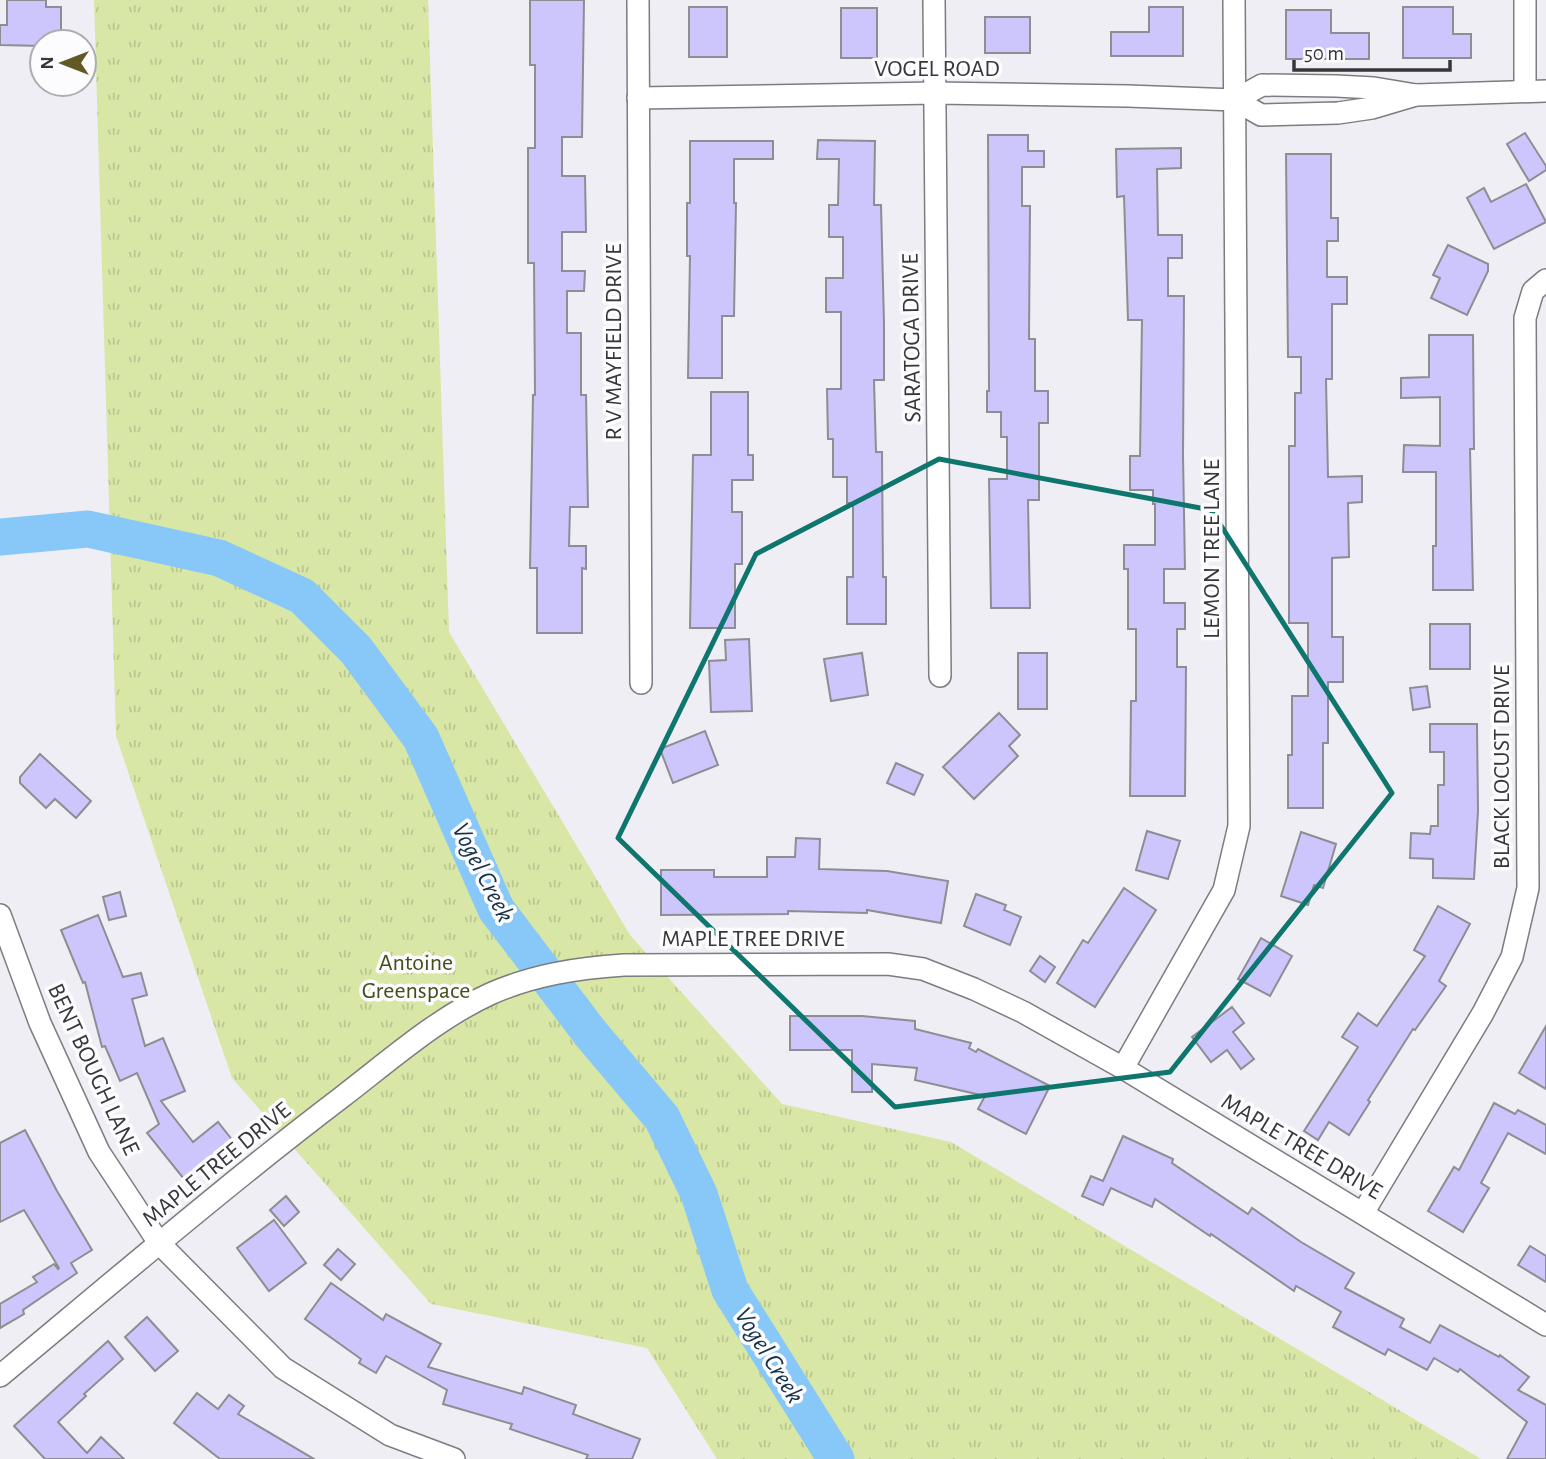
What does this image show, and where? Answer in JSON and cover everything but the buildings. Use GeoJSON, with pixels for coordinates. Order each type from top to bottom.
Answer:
{"type":"FeatureCollection","features":[{"type":"Feature","properties":{"kind":"street","name":"R V MAYFIELD DRIVE"},"geometry":{"type":"LineString","coordinates":[[638,0],[641,683]]}},
{"type":"Feature","properties":{"kind":"street","name":"SARATOGA DRIVE"},"geometry":{"type":"LineString","coordinates":[[934,0],[940,676]]}},
{"type":"Feature","properties":{"kind":"street","name":"LEMON TREE LANE"},"geometry":{"type":"LineString","coordinates":[[1123,1068],[1224,890],[1239,827],[1234,0]]}},
{"type":"Feature","properties":{"kind":"street"},"geometry":{"type":"LineString","coordinates":[[1525,0],[1535,91]]}},
{"type":"Feature","properties":{"kind":"street","name":"VOGEL ROAD"},"geometry":{"type":"LineString","coordinates":[[1235,100],[1262,85],[1336,86],[1416,95],[1535,91]]}},
{"type":"Feature","properties":{"kind":"street","name":"VOGEL ROAD"},"geometry":{"type":"LineString","coordinates":[[638,98],[934,93],[1128,96],[1235,100],[1261,115],[1338,113],[1372,108],[1416,95]]}},
{"type":"Feature","properties":{"kind":"street","name":"BLACK LOCUST DRIVE"},"geometry":{"type":"LineString","coordinates":[[1363,1213],[1483,1013],[1512,957],[1528,887],[1524,318],[1534,291],[1544,282]]}},
{"type":"Feature","properties":{"kind":"street","name":"BENT BOUGH LANE"},"geometry":{"type":"LineString","coordinates":[[0,915],[40,1023],[99,1152],[159,1243],[283,1368],[390,1435],[454,1459]]}},
{"type":"Feature","properties":{"kind":"street","name":"MAPLE TREE DRIVE"},"geometry":{"type":"LineString","coordinates":[[0,1376],[295,1133],[435,1026],[468,1005],[507,987],[555,972],[624,965],[888,964],[922,969],[974,989],[1023,1012],[1123,1068],[1546,1325]]}},
{"type":"Feature","properties":{"kind":"highlighted area"},"geometry":{"type":"Polygon","coordinates":[[[939,459],[1211,510],[1392,793],[1170,1072],[895,1107],[618,838],[756,554],[939,459]]]}},
{"type":"Feature","properties":{"kind":"green space","name":"Antoine Greenspace"},"geometry":{"type":"Polygon","coordinates":[[[94,0],[428,0],[449,632],[630,935],[782,1104],[951,1142],[1481,1459],[717,1459],[647,1348],[431,1304],[232,1078],[116,736],[97,98],[98,28],[95,28],[94,0]]]}},
{"type":"Feature","properties":{"kind":"waterway","name":"Vogel Creek"},"geometry":{"type":"LineString","coordinates":[[0,537],[88,529],[219,558],[302,596],[356,650],[421,738],[496,909],[591,1034],[662,1118],[699,1194],[730,1290],[836,1459]]}}]}
